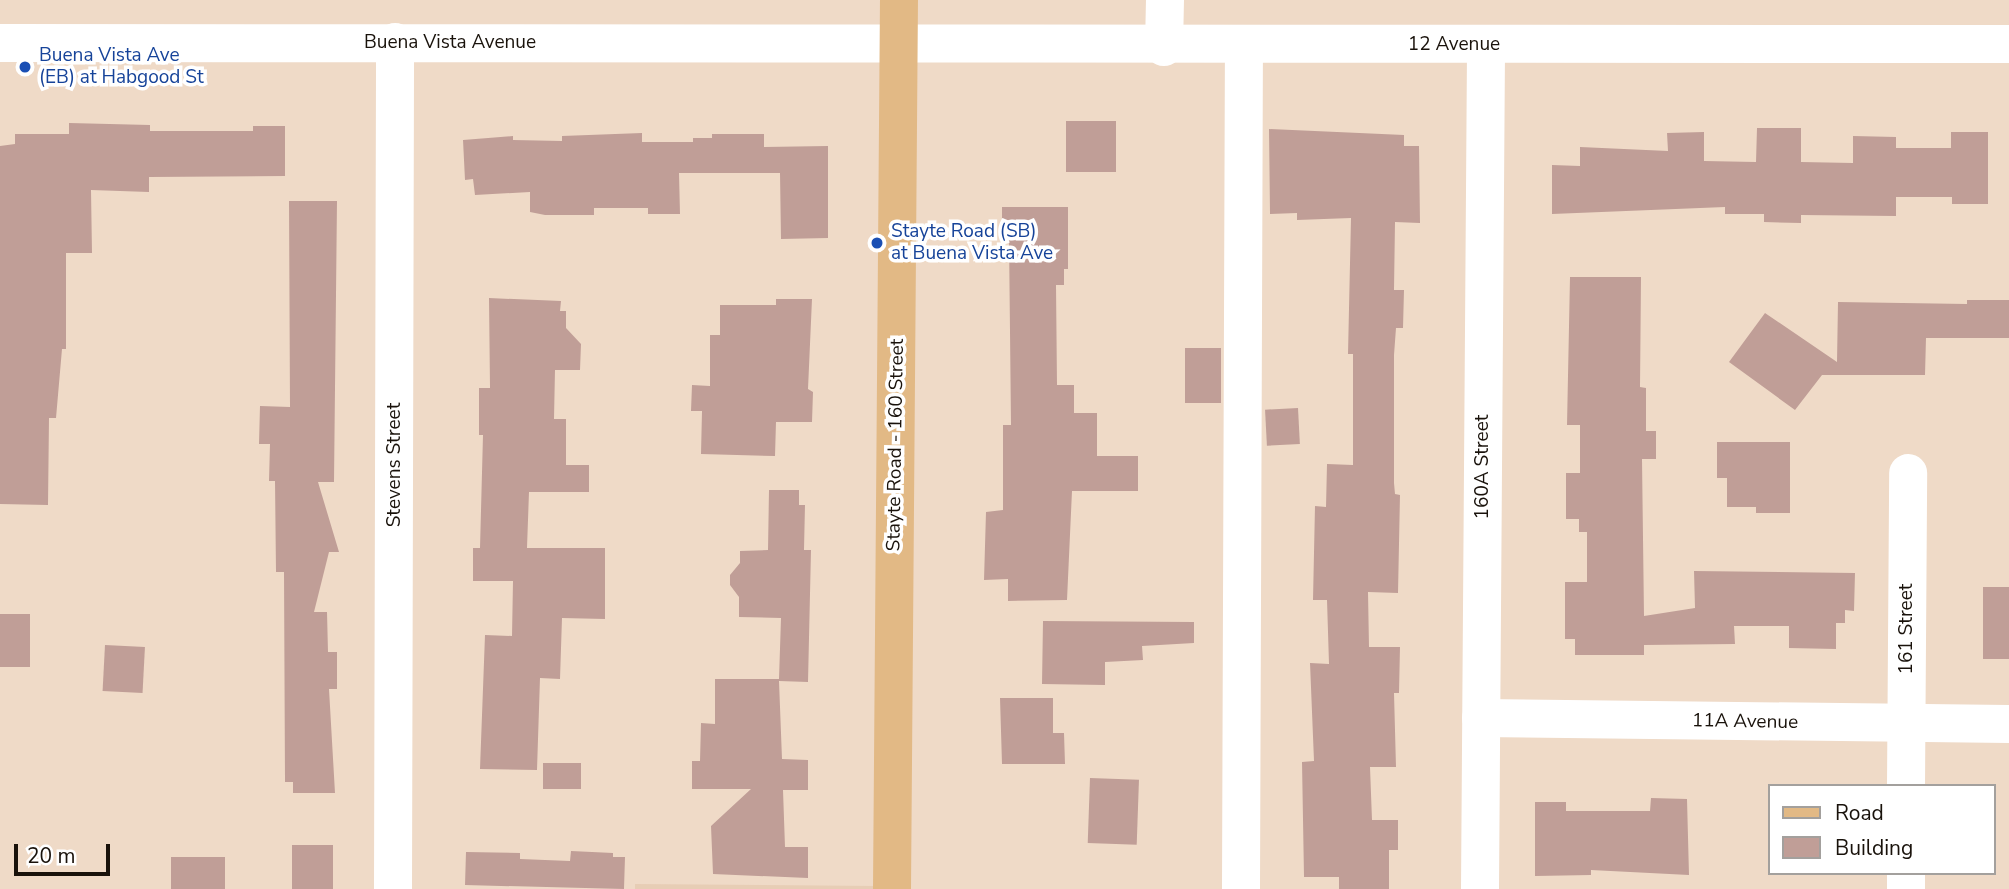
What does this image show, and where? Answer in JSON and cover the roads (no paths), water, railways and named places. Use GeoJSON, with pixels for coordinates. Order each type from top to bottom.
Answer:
{"type":"FeatureCollection","features":[{"type":"Feature","properties":{"kind":"main road","name":"Stayte Road - 160 Street"},"geometry":{"type":"LineString","coordinates":[[892,889],[899,0]]}},
{"type":"Feature","properties":{"kind":"street"},"geometry":{"type":"LineString","coordinates":[[1164,47],[1165,0]]}},
{"type":"Feature","properties":{"kind":"street","name":"Buena Vista Avenue"},"geometry":{"type":"LineString","coordinates":[[0,43],[395,42],[899,46]]}},
{"type":"Feature","properties":{"kind":"street","name":"Stevens Street"},"geometry":{"type":"LineString","coordinates":[[393,889],[395,42]]}},
{"type":"Feature","properties":{"kind":"street","name":"12 Avenue"},"geometry":{"type":"LineString","coordinates":[[899,46],[2009,44]]}},
{"type":"Feature","properties":{"kind":"street","name":"160A Street"},"geometry":{"type":"LineString","coordinates":[[1480,889],[1486,45]]}},
{"type":"Feature","properties":{"kind":"street"},"geometry":{"type":"LineString","coordinates":[[1241,889],[1244,46]]}},
{"type":"Feature","properties":{"kind":"street","name":"161 Street"},"geometry":{"type":"LineString","coordinates":[[1906,784],[1908,473]]}},
{"type":"Feature","properties":{"kind":"street","name":"11A Avenue"},"geometry":{"type":"LineString","coordinates":[[1481,718],[2009,724]]}},
{"type":"Feature","properties":{"kind":"place","name":"Buena Vista Ave (EB) at Habgood St"},"geometry":{"type":"Point","coordinates":[25,67]}},
{"type":"Feature","properties":{"kind":"place","name":"Stayte Road (SB) at Buena Vista Ave"},"geometry":{"type":"Point","coordinates":[877,243]}}]}
